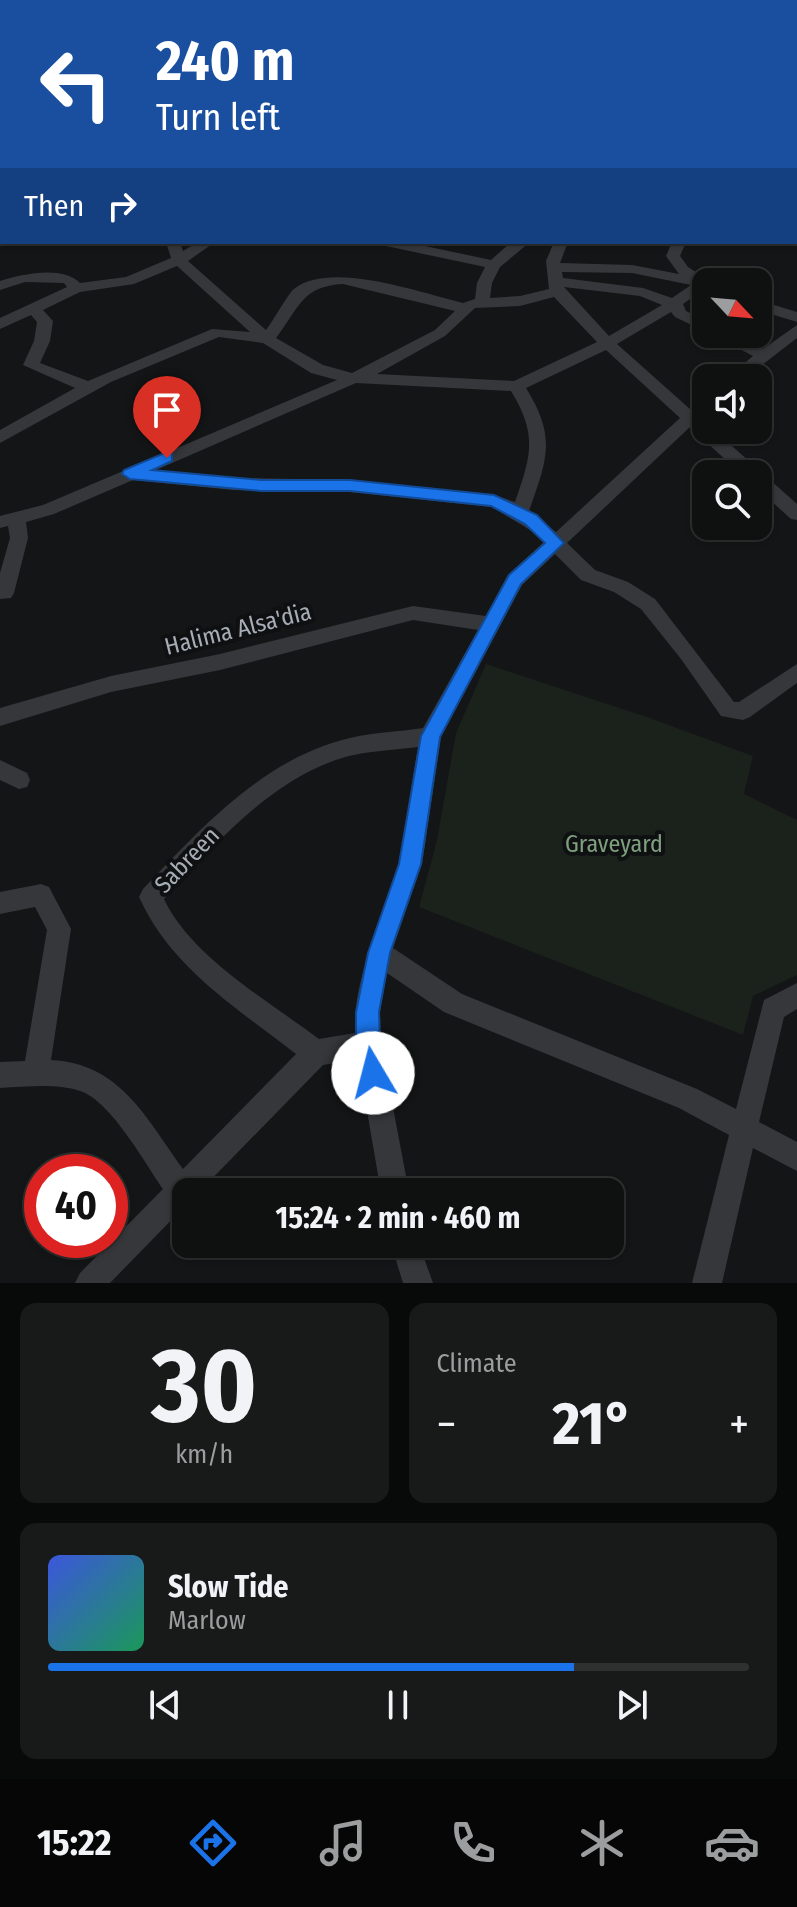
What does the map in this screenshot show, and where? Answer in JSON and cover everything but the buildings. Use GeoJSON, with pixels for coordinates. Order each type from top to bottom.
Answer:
{"type":"FeatureCollection","features":[{"type":"Feature","properties":{"kind":"street"},"geometry":{"type":"LineString","coordinates":[[174,244],[179,260],[267,339],[317,369],[350,378],[516,386],[541,377],[692,293]]}},
{"type":"Feature","properties":{"kind":"street"},"geometry":{"type":"LineString","coordinates":[[0,324],[77,288],[128,281],[179,260],[205,244]]}},
{"type":"Feature","properties":{"kind":"street"},"geometry":{"type":"LineString","coordinates":[[395,244],[494,265]]}},
{"type":"Feature","properties":{"kind":"street"},"geometry":{"type":"LineString","coordinates":[[4,593],[19,538],[8,520],[48,510],[378,368],[440,333],[464,308],[482,302],[517,302],[543,261],[558,244]]}},
{"type":"Feature","properties":{"kind":"street"},"geometry":{"type":"LineString","coordinates":[[678,244],[673,256],[683,270],[692,276]]}},
{"type":"Feature","properties":{"kind":"street"},"geometry":{"type":"LineString","coordinates":[[482,302],[482,292],[504,250],[643,292],[676,305],[680,314],[692,320]]}},
{"type":"Feature","properties":{"kind":"street"},"geometry":{"type":"LineString","coordinates":[[543,261],[632,269],[692,281]]}},
{"type":"Feature","properties":{"kind":"street"},"geometry":{"type":"LineString","coordinates":[[543,261],[606,342],[692,406]]}},
{"type":"Feature","properties":{"kind":"street"},"geometry":{"type":"LineString","coordinates":[[0,286],[24,278],[68,279],[77,288]]}},
{"type":"Feature","properties":{"kind":"street"},"geometry":{"type":"LineString","coordinates":[[267,339],[289,311],[298,293],[319,281],[343,280],[464,308]]}},
{"type":"Feature","properties":{"kind":"street"},"geometry":{"type":"LineString","coordinates":[[32,307],[45,321],[42,341],[31,365],[88,387]]}},
{"type":"Feature","properties":{"kind":"street"},"geometry":{"type":"LineString","coordinates":[[772,309],[797,317]]}},
{"type":"Feature","properties":{"kind":"street"},"geometry":{"type":"LineString","coordinates":[[752,364],[797,330]]}},
{"type":"Feature","properties":{"kind":"street"},"geometry":{"type":"LineString","coordinates":[[0,437],[88,387],[217,332],[267,339]]}},
{"type":"Feature","properties":{"kind":"street"},"geometry":{"type":"LineString","coordinates":[[748,348],[763,355]]}},
{"type":"Feature","properties":{"kind":"street"},"geometry":{"type":"LineString","coordinates":[[516,386],[535,415],[541,448],[520,512]]}},
{"type":"Feature","properties":{"kind":"street"},"geometry":{"type":"LineString","coordinates":[[392,1178],[368,1044],[367,1012],[379,953],[410,864],[430,736],[515,580],[692,416]]}},
{"type":"Feature","properties":{"kind":"street"},"geometry":{"type":"LineString","coordinates":[[727,444],[740,460]]}},
{"type":"Feature","properties":{"kind":"street"},"geometry":{"type":"LineString","coordinates":[[130,474],[233,484],[378,488],[494,501],[520,512],[588,575],[621,587],[648,604],[728,710],[743,711],[797,672]]}},
{"type":"Feature","properties":{"kind":"street"},"geometry":{"type":"LineString","coordinates":[[772,492],[797,514]]}},
{"type":"Feature","properties":{"kind":"street","name":"Halima Alsa'dia"},"geometry":{"type":"LineString","coordinates":[[0,717],[111,684],[220,662],[413,613],[490,624]]}},
{"type":"Feature","properties":{"kind":"street","name":"Sabreen"},"geometry":{"type":"LineString","coordinates":[[316,1053],[189,954],[155,914],[151,897],[212,831],[289,773],[338,750],[430,736]]}},
{"type":"Feature","properties":{"kind":"street"},"geometry":{"type":"LineString","coordinates":[[0,903],[41,895],[59,929],[38,1059],[41,1073]]}},
{"type":"Feature","properties":{"kind":"street"},"geometry":{"type":"LineString","coordinates":[[379,953],[453,1003],[688,1098],[797,1157]]}},
{"type":"Feature","properties":{"kind":"street"},"geometry":{"type":"LineString","coordinates":[[707,1283],[758,1061],[773,1009],[797,995]]}},
{"type":"Feature","properties":{"kind":"street"},"geometry":{"type":"LineString","coordinates":[[191,1178],[316,1053],[368,1044]]}},
{"type":"Feature","properties":{"kind":"street"},"geometry":{"type":"LineString","coordinates":[[0,1075],[41,1073],[84,1079],[107,1091],[172,1178]]}},
{"type":"Feature","properties":{"kind":"street"},"geometry":{"type":"LineString","coordinates":[[90,1283],[172,1197]]}},
{"type":"Feature","properties":{"kind":"street"},"geometry":{"type":"LineString","coordinates":[[410,1258],[418,1283]]}},
{"type":"Feature","properties":{"kind":"green space","name":"Graveyard"},"geometry":{"type":"Polygon","coordinates":[[[486,664],[753,756],[744,794],[797,820],[797,975],[753,996],[743,1035],[419,907],[437,840],[456,733],[486,664]]]}},
{"type":"Feature","properties":{"kind":"route"},"geometry":{"type":"LineString","coordinates":[[167,458],[130,474],[261,485],[350,486],[494,501],[531,519],[556,543],[515,580],[430,736],[410,864],[379,953],[367,1012],[373,1073]]}}]}
